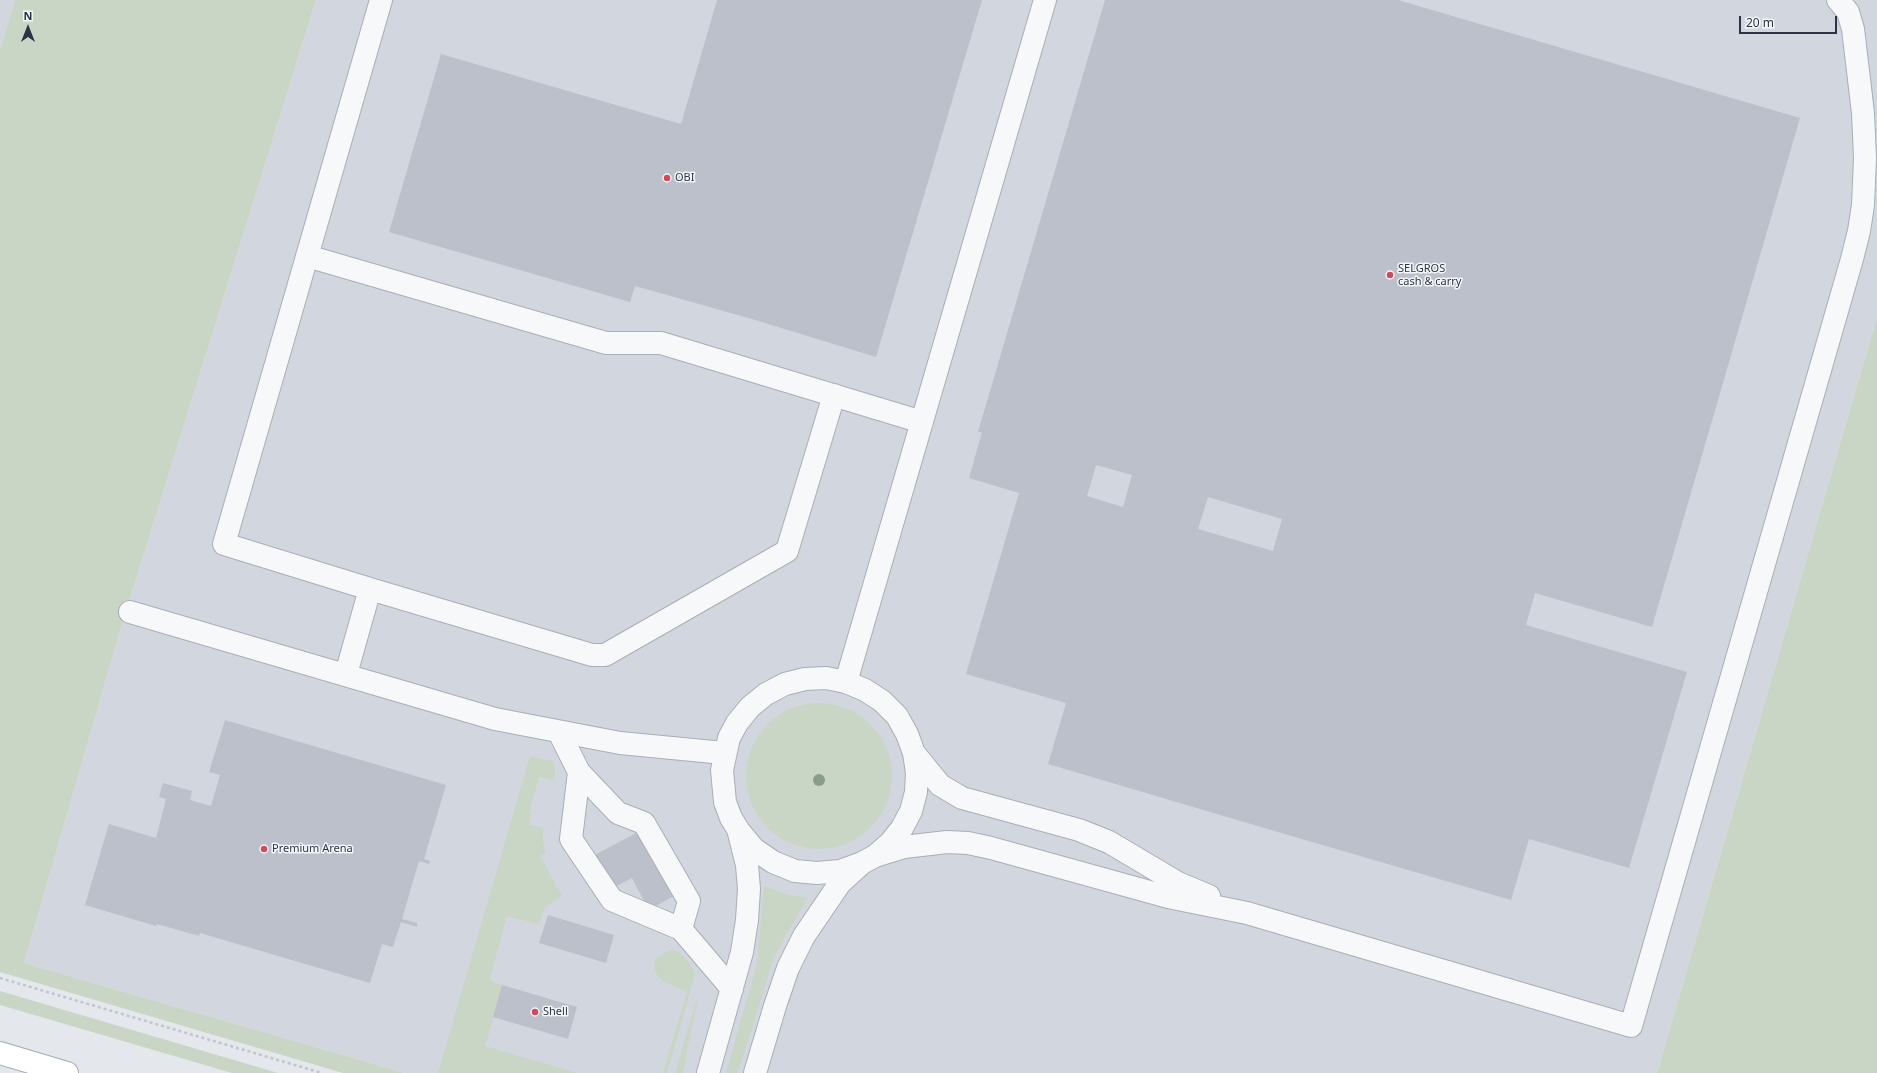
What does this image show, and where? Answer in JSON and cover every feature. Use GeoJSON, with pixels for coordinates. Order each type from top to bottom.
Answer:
{"type":"FeatureCollection","features":[{"type":"Feature","properties":{"kind":"main road"},"geometry":{"type":"LineString","coordinates":[[0,1053],[67,1073]]}},
{"type":"Feature","properties":{"kind":"street"},"geometry":{"type":"LineString","coordinates":[[381,0],[224,544],[592,655],[605,655],[787,551],[834,395]]}},
{"type":"Feature","properties":{"kind":"street"},"geometry":{"type":"LineString","coordinates":[[846,682],[1045,0]]}},
{"type":"Feature","properties":{"kind":"street"},"geometry":{"type":"LineString","coordinates":[[755,1073],[788,968],[804,936],[840,882],[869,860],[890,843],[902,828],[910,811],[916,792],[914,754],[908,734],[897,716],[882,701],[865,690],[846,682],[826,678],[805,679],[785,684],[766,694],[750,707],[737,723],[729,738],[724,754],[722,770],[723,792],[731,818],[739,831],[754,849],[773,862],[795,871],[817,873],[840,871],[869,860],[904,847],[930,843],[968,843],[1168,897],[1246,912],[1631,1026],[1859,231],[1863,205],[1865,158],[1863,113],[1853,29],[1848,12],[1838,0]]}},
{"type":"Feature","properties":{"kind":"street"},"geometry":{"type":"LineString","coordinates":[[307,256],[606,343],[661,343],[922,422]]}},
{"type":"Feature","properties":{"kind":"street"},"geometry":{"type":"LineString","coordinates":[[346,674],[370,589]]}},
{"type":"Feature","properties":{"kind":"street"},"geometry":{"type":"LineString","coordinates":[[130,612],[346,674],[495,719],[620,743],[724,754]]}},
{"type":"Feature","properties":{"kind":"street"},"geometry":{"type":"LineString","coordinates":[[559,732],[579,772],[618,813],[644,823],[689,900],[681,929]]}},
{"type":"Feature","properties":{"kind":"street"},"geometry":{"type":"LineString","coordinates":[[914,754],[940,784],[962,798],[1078,830],[1109,842],[1178,882],[1246,912]]}},
{"type":"Feature","properties":{"kind":"street"},"geometry":{"type":"LineString","coordinates":[[579,772],[572,839],[612,900],[681,929],[732,989]]}},
{"type":"Feature","properties":{"kind":"street"},"geometry":{"type":"LineString","coordinates":[[708,1073],[742,952],[747,920],[749,889],[747,865],[739,831]]}},
{"type":"Feature","properties":{"kind":"path"},"geometry":{"type":"LineString","coordinates":[[0,978],[322,1073]]}},
{"type":"Feature","properties":{"kind":"shaded area"},"geometry":{"type":"Polygon","coordinates":[[[0,0],[15,0],[0,50],[0,0]]]}},
{"type":"Feature","properties":{"kind":"shaded area"},"geometry":{"type":"Polygon","coordinates":[[[316,0],[1877,0],[1877,317],[1657,1073],[405,1073],[24,963],[119,634],[316,0]]]}},
{"type":"Feature","properties":{"kind":"green space"},"geometry":{"type":"Polygon","coordinates":[[[15,0],[316,0],[119,634],[24,963],[405,1073],[343,1073],[0,972],[0,50],[15,0]]]}},
{"type":"Feature","properties":{"kind":"green space"},"geometry":{"type":"Polygon","coordinates":[[[1877,317],[1877,1073],[1657,1073],[1877,317]]]}},
{"type":"Feature","properties":{"kind":"green space"},"geometry":{"type":"Polygon","coordinates":[[[812,703],[826,703],[854,711],[866,719],[876,729],[887,748],[891,762],[891,790],[884,811],[876,823],[866,833],[847,844],[826,849],[812,849],[784,841],[772,833],[762,823],[751,804],[746,783],[746,769],[754,741],[762,729],[772,719],[791,708],[812,703]]]}},
{"type":"Feature","properties":{"kind":"green space"},"geometry":{"type":"Polygon","coordinates":[[[530,756],[552,761],[555,768],[555,781],[539,777],[529,813],[531,814],[529,825],[543,828],[543,844],[546,852],[540,856],[562,896],[545,907],[539,924],[507,916],[490,978],[492,982],[503,985],[485,1046],[578,1073],[438,1073],[530,756]]]}},
{"type":"Feature","properties":{"kind":"green space"},"geometry":{"type":"Polygon","coordinates":[[[764,886],[786,894],[808,898],[773,960],[738,1073],[726,1073],[757,964],[764,886]]]}},
{"type":"Feature","properties":{"kind":"green space"},"geometry":{"type":"Polygon","coordinates":[[[670,950],[680,952],[692,967],[695,974],[667,1073],[663,1073],[687,992],[663,981],[656,973],[654,967],[655,961],[659,956],[670,950]]]}},
{"type":"Feature","properties":{"kind":"green space"},"geometry":{"type":"Polygon","coordinates":[[[0,991],[278,1073],[232,1073],[0,1005],[0,991]]]}},
{"type":"Feature","properties":{"kind":"green space"},"geometry":{"type":"Polygon","coordinates":[[[698,995],[683,1073],[675,1073],[698,995]]]}},
{"type":"Feature","properties":{"kind":"building","name":"OBI"},"geometry":{"type":"Polygon","coordinates":[[[717,0],[982,0],[876,357],[752,319],[635,286],[630,302],[389,232],[441,54],[681,124],[717,0]]]}},
{"type":"Feature","properties":{"kind":"building","name":"SELGROS cash & carry"},"geometry":{"type":"Polygon","coordinates":[[[1105,0],[1398,0],[1800,118],[1652,627],[1535,593],[1526,625],[1687,672],[1629,868],[1529,839],[1511,900],[1048,764],[1066,703],[966,674],[1019,493],[969,478],[982,432],[978,432],[1105,0]],[[1096,465],[1087,496],[1123,507],[1132,475],[1096,465]],[[1208,497],[1198,529],[1273,551],[1282,519],[1208,497]]]}},
{"type":"Feature","properties":{"kind":"building","name":"Premium Arena"},"geometry":{"type":"Polygon","coordinates":[[[225,720],[446,785],[424,859],[430,861],[429,864],[419,861],[402,919],[417,923],[417,927],[401,922],[393,947],[382,944],[370,983],[200,933],[199,936],[157,924],[156,926],[85,905],[109,824],[156,838],[166,799],[159,797],[163,783],[192,791],[190,800],[211,806],[220,775],[209,772],[225,720]]]}},
{"type":"Feature","properties":{"kind":"building"},"geometry":{"type":"Polygon","coordinates":[[[642,830],[677,894],[649,910],[632,878],[603,893],[585,860],[642,830]]]}},
{"type":"Feature","properties":{"kind":"building"},"geometry":{"type":"Polygon","coordinates":[[[548,915],[614,935],[606,963],[539,943],[548,915]]]}},
{"type":"Feature","properties":{"kind":"building","name":"Shell"},"geometry":{"type":"Polygon","coordinates":[[[502,985],[577,1007],[568,1039],[493,1017],[502,985]]]}},
{"type":"Feature","properties":{"kind":"place","name":"OBI"},"geometry":{"type":"Point","coordinates":[667,178]}},
{"type":"Feature","properties":{"kind":"place","name":"SELGROS cash & carry"},"geometry":{"type":"Point","coordinates":[1390,275]}},
{"type":"Feature","properties":{"kind":"place","name":"Premium Arena"},"geometry":{"type":"Point","coordinates":[264,849]}},
{"type":"Feature","properties":{"kind":"place","name":"Shell"},"geometry":{"type":"Point","coordinates":[535,1012]}}]}
